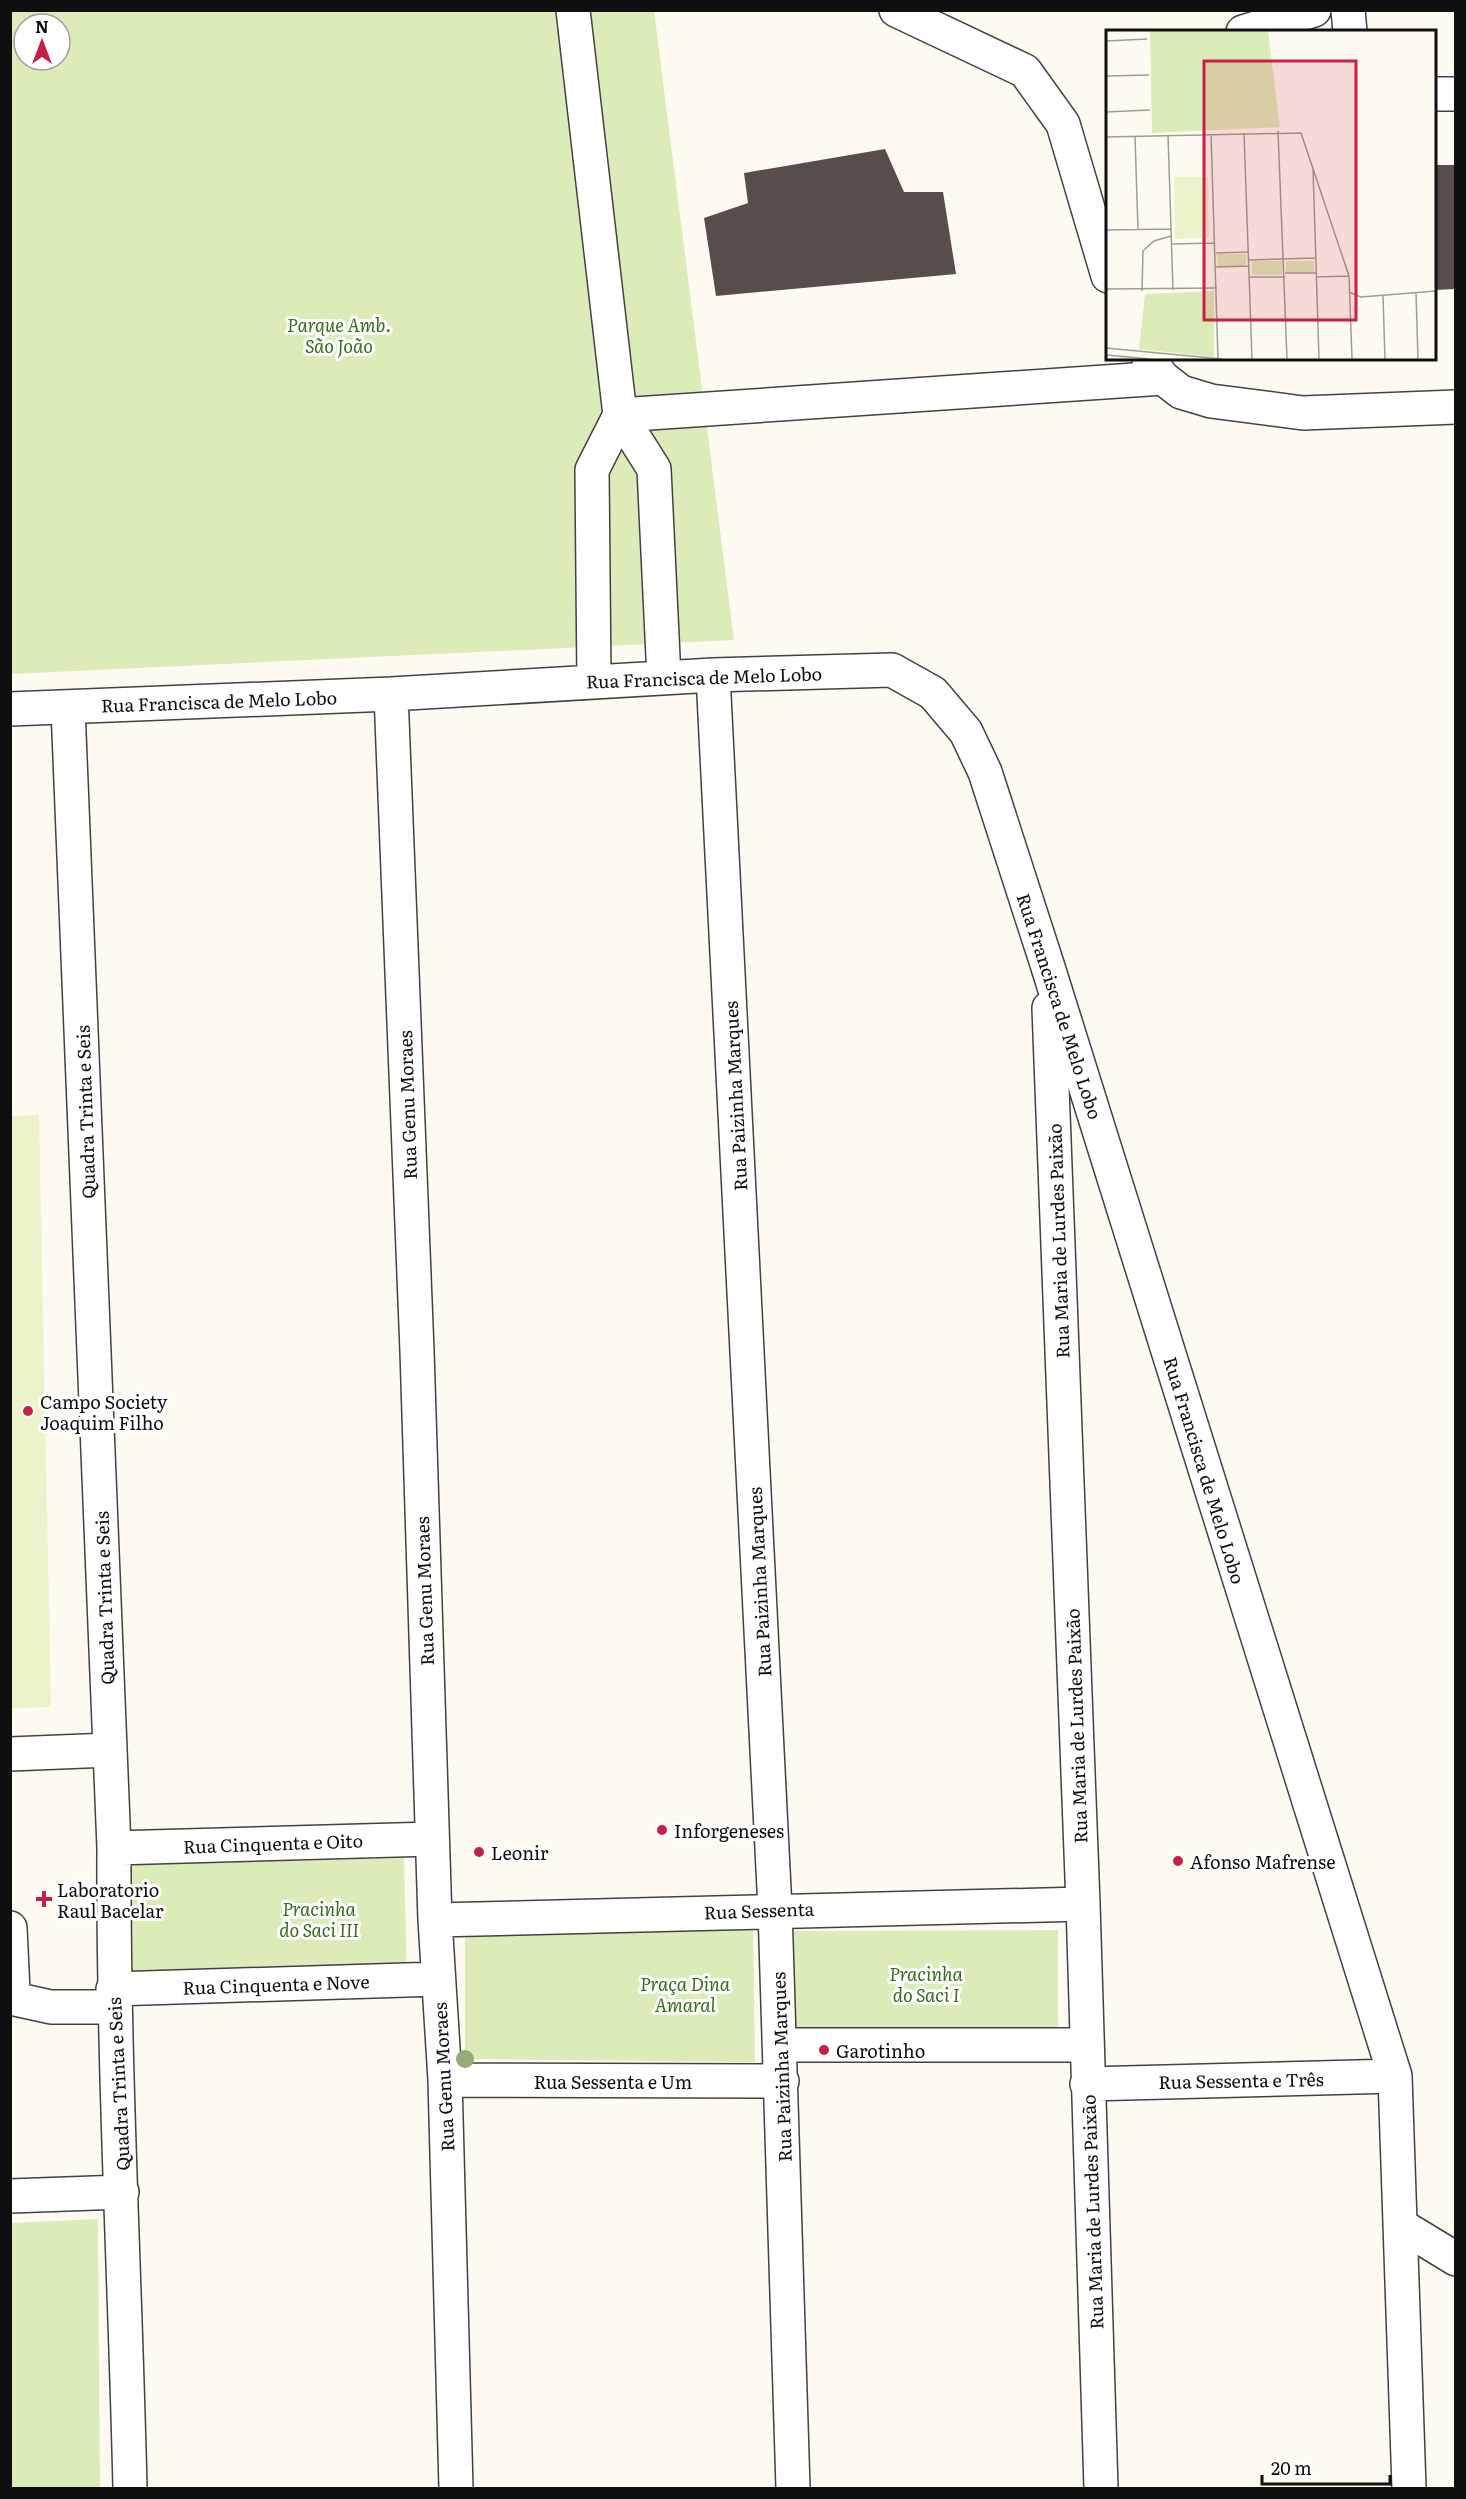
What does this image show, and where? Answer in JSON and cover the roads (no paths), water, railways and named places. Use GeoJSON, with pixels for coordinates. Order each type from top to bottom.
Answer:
{"type":"FeatureCollection","features":[{"type":"Feature","properties":{"kind":"street"},"geometry":{"type":"LineString","coordinates":[[573,10],[620,416],[654,469],[664,678]]}},
{"type":"Feature","properties":{"kind":"street"},"geometry":{"type":"LineString","coordinates":[[896,10],[1025,71],[1063,124],[1106,273]]}},
{"type":"Feature","properties":{"kind":"street"},"geometry":{"type":"LineString","coordinates":[[1249,30],[1314,10]]}},
{"type":"Feature","properties":{"kind":"street"},"geometry":{"type":"LineString","coordinates":[[1348,10],[1350,30]]}},
{"type":"Feature","properties":{"kind":"street"},"geometry":{"type":"LineString","coordinates":[[1436,94],[1455,94]]}},
{"type":"Feature","properties":{"kind":"street"},"geometry":{"type":"LineString","coordinates":[[620,416],[1155,368],[1181,392],[1211,401],[1303,413],[1455,407]]}},
{"type":"Feature","properties":{"kind":"street"},"geometry":{"type":"LineString","coordinates":[[594,682],[592,470],[620,416]]}},
{"type":"Feature","properties":{"kind":"street","name":"Rua Francisca de Melo Lobo"},"geometry":{"type":"LineString","coordinates":[[10,708],[68,708],[391,694],[713,675],[892,670],[933,693],[966,732],[985,772],[1047,964],[1395,2076],[1410,2488]]}},
{"type":"Feature","properties":{"kind":"street","name":"Rua Paizinha Marques"},"geometry":{"type":"LineString","coordinates":[[713,675],[775,1909],[793,2488]]}},
{"type":"Feature","properties":{"kind":"street","name":"Rua Genu Moraes"},"geometry":{"type":"LineString","coordinates":[[391,694],[417,1363],[435,1920],[445,2080],[456,2488]]}},
{"type":"Feature","properties":{"kind":"street","name":"Quadra Trinta e Seis"},"geometry":{"type":"LineString","coordinates":[[68,708],[114,1848],[114,1998],[130,2488]]}},
{"type":"Feature","properties":{"kind":"street","name":"Rua Maria de Lurdes Paixão"},"geometry":{"type":"LineString","coordinates":[[1047,964],[1083,1904],[1101,2488]]}},
{"type":"Feature","properties":{"kind":"street"},"geometry":{"type":"LineString","coordinates":[[10,1754],[110,1750]]}},
{"type":"Feature","properties":{"kind":"street","name":"Rua Cinquenta e Oito"},"geometry":{"type":"LineString","coordinates":[[114,1848],[432,1839]]}},
{"type":"Feature","properties":{"kind":"street","name":"Rua Sessenta"},"geometry":{"type":"LineString","coordinates":[[435,1920],[775,1909],[1083,1904]]}},
{"type":"Feature","properties":{"kind":"street","name":"Rua Cinquenta e Nove"},"geometry":{"type":"LineString","coordinates":[[10,1928],[13,1991],[19,2000],[51,2007],[114,1998],[438,1979]]}},
{"type":"Feature","properties":{"kind":"street"},"geometry":{"type":"LineString","coordinates":[[780,2045],[1086,2045]]}},
{"type":"Feature","properties":{"kind":"street","name":"Rua Sessenta e Três"},"geometry":{"type":"LineString","coordinates":[[1088,2084],[1395,2076]]}},
{"type":"Feature","properties":{"kind":"street","name":"Rua Sessenta e Um"},"geometry":{"type":"LineString","coordinates":[[445,2080],[782,2080]]}},
{"type":"Feature","properties":{"kind":"street"},"geometry":{"type":"LineString","coordinates":[[10,2196],[122,2192]]}},
{"type":"Feature","properties":{"kind":"street"},"geometry":{"type":"LineString","coordinates":[[1400,2225],[1455,2259]]}},
{"type":"Feature","properties":{"kind":"place","name":"Campo Society Joaquim Filho"},"geometry":{"type":"Point","coordinates":[28,1411]}},
{"type":"Feature","properties":{"kind":"place","name":"Inforgeneses"},"geometry":{"type":"Point","coordinates":[662,1830]}},
{"type":"Feature","properties":{"kind":"place","name":"Leonir"},"geometry":{"type":"Point","coordinates":[479,1852]}},
{"type":"Feature","properties":{"kind":"place","name":"Afonso Mafrense"},"geometry":{"type":"Point","coordinates":[1178,1861]}},
{"type":"Feature","properties":{"kind":"place","name":"Laboratorio Raul Bacelar"},"geometry":{"type":"Point","coordinates":[44,1899]}},
{"type":"Feature","properties":{"kind":"place","name":"Garotinho"},"geometry":{"type":"Point","coordinates":[824,2050]}},
{"type":"Feature","properties":{"kind":"park label","name":"Parque Amb. São João"},"geometry":{"type":"Point","coordinates":[339,334]}},
{"type":"Feature","properties":{"kind":"park label","name":"Pracinha do Saci III"},"geometry":{"type":"Point","coordinates":[319,1918]}},
{"type":"Feature","properties":{"kind":"park label","name":"Pracinha do Saci I"},"geometry":{"type":"Point","coordinates":[926,1983]}},
{"type":"Feature","properties":{"kind":"park label","name":"Praça Dina Amaral"},"geometry":{"type":"Point","coordinates":[685,1993]}}]}
